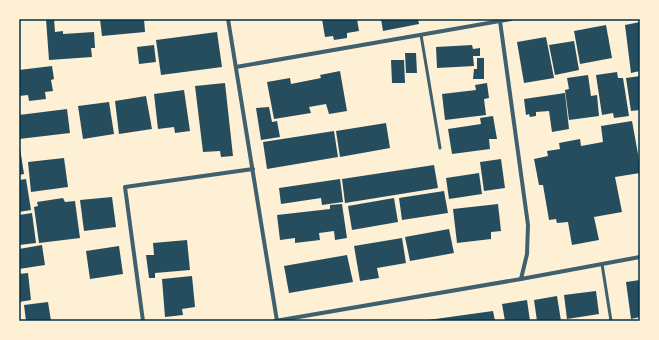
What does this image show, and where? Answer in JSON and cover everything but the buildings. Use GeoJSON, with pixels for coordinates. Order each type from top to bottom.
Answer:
{"type":"FeatureCollection","features":[{"type":"Feature","properties":{"kind":"street"},"geometry":{"type":"LineString","coordinates":[[228,19],[276,321],[640,257]]}},
{"type":"Feature","properties":{"kind":"street"},"geometry":{"type":"LineString","coordinates":[[236,67],[421,35],[485,21],[511,19]]}},
{"type":"Feature","properties":{"kind":"street"},"geometry":{"type":"LineString","coordinates":[[500,21],[528,225],[527,254],[521,279]]}},
{"type":"Feature","properties":{"kind":"street"},"geometry":{"type":"LineString","coordinates":[[143,321],[125,187],[253,169]]}},
{"type":"Feature","properties":{"kind":"lane"},"geometry":{"type":"LineString","coordinates":[[421,35],[440,148]]}},
{"type":"Feature","properties":{"kind":"lane"},"geometry":{"type":"LineString","coordinates":[[602,264],[611,321]]}}]}
